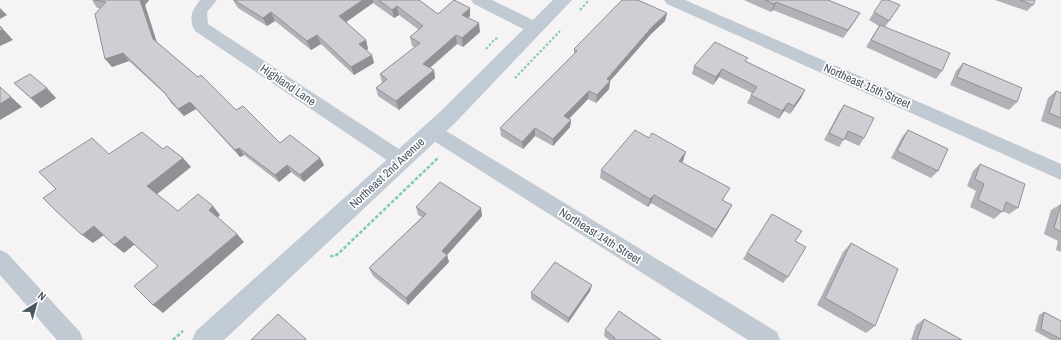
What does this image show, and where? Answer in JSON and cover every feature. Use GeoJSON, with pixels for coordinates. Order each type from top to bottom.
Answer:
{"type":"FeatureCollection","features":[{"type":"Feature","properties":{"kind":"street","name":"Highland Lane"},"geometry":{"type":"LineString","coordinates":[[209,0],[199,12],[198,20],[201,27],[401,160]]}},
{"type":"Feature","properties":{"kind":"street"},"geometry":{"type":"LineString","coordinates":[[479,0],[535,28]]}},
{"type":"Feature","properties":{"kind":"street","name":"Northeast 2nd Avenue"},"geometry":{"type":"LineString","coordinates":[[205,340],[432,131],[563,0]]}},
{"type":"Feature","properties":{"kind":"street","name":"Northeast 15th Street"},"geometry":{"type":"LineString","coordinates":[[672,0],[1061,172]]}},
{"type":"Feature","properties":{"kind":"street","name":"Northeast 14th Street"},"geometry":{"type":"LineString","coordinates":[[432,131],[769,340]]}},
{"type":"Feature","properties":{"kind":"street"},"geometry":{"type":"LineString","coordinates":[[0,260],[72,340]]}},
{"type":"Feature","properties":{"kind":"building"},"geometry":{"type":"Polygon","coordinates":[[[94,0],[140,0],[153,39],[198,77],[201,75],[236,110],[243,106],[280,143],[290,135],[320,158],[300,175],[287,165],[275,175],[239,148],[235,150],[190,102],[178,109],[167,95],[123,53],[105,59],[95,14],[106,2],[94,0]]]}},
{"type":"Feature","properties":{"kind":"building"},"geometry":{"type":"Polygon","coordinates":[[[234,0],[363,0],[339,16],[366,40],[359,44],[372,55],[351,67],[317,35],[307,41],[271,12],[263,18],[234,0]]]}},
{"type":"Feature","properties":{"kind":"building"},"geometry":{"type":"Polygon","coordinates":[[[379,0],[419,0],[438,14],[454,0],[470,8],[462,15],[479,23],[462,38],[456,35],[423,64],[434,70],[396,101],[376,88],[387,79],[380,74],[420,43],[410,37],[423,26],[397,6],[392,10],[379,0]]]}},
{"type":"Feature","properties":{"kind":"building"},"geometry":{"type":"Polygon","coordinates":[[[622,0],[638,0],[667,13],[652,27],[607,79],[610,81],[597,95],[589,91],[564,116],[571,120],[553,139],[535,128],[522,142],[500,128],[577,51],[574,49],[622,0]]]}},
{"type":"Feature","properties":{"kind":"building"},"geometry":{"type":"Polygon","coordinates":[[[765,0],[828,0],[860,13],[848,30],[776,2],[774,4],[765,0]]]}},
{"type":"Feature","properties":{"kind":"building"},"geometry":{"type":"Polygon","coordinates":[[[882,0],[888,0],[900,5],[889,21],[874,12],[882,0]]]}},
{"type":"Feature","properties":{"kind":"building"},"geometry":{"type":"Polygon","coordinates":[[[1020,0],[1035,0],[1033,5],[1020,0]]]}},
{"type":"Feature","properties":{"kind":"building"},"geometry":{"type":"Polygon","coordinates":[[[880,25],[950,53],[942,71],[871,40],[880,25]]]}},
{"type":"Feature","properties":{"kind":"building"},"geometry":{"type":"Polygon","coordinates":[[[715,42],[748,58],[745,61],[805,90],[794,106],[788,103],[782,111],[751,95],[757,87],[722,69],[716,77],[694,66],[715,42]]]}},
{"type":"Feature","properties":{"kind":"building"},"geometry":{"type":"Polygon","coordinates":[[[963,63],[1022,88],[1017,102],[957,77],[963,63]]]}},
{"type":"Feature","properties":{"kind":"building"},"geometry":{"type":"Polygon","coordinates":[[[30,74],[47,88],[31,98],[14,83],[30,74]]]}},
{"type":"Feature","properties":{"kind":"building"},"geometry":{"type":"Polygon","coordinates":[[[0,87],[11,97],[0,104],[0,87]]]}},
{"type":"Feature","properties":{"kind":"building"},"geometry":{"type":"Polygon","coordinates":[[[1056,91],[1061,93],[1061,118],[1049,113],[1056,91]]]}},
{"type":"Feature","properties":{"kind":"building"},"geometry":{"type":"Polygon","coordinates":[[[844,105],[874,118],[864,138],[848,131],[844,140],[829,133],[844,105]]]}},
{"type":"Feature","properties":{"kind":"building"},"geometry":{"type":"Polygon","coordinates":[[[635,130],[649,138],[652,133],[686,152],[679,161],[730,188],[722,200],[732,205],[716,230],[654,195],[650,199],[601,170],[635,130]]]}},
{"type":"Feature","properties":{"kind":"building"},"geometry":{"type":"Polygon","coordinates":[[[908,130],[948,149],[938,171],[897,151],[908,130]]]}},
{"type":"Feature","properties":{"kind":"building"},"geometry":{"type":"Polygon","coordinates":[[[142,132],[163,149],[167,146],[183,158],[147,186],[178,211],[198,194],[213,206],[209,210],[237,234],[153,305],[134,286],[158,266],[125,236],[114,245],[94,226],[82,235],[43,198],[56,189],[39,172],[92,138],[109,154],[142,132]]]}},
{"type":"Feature","properties":{"kind":"building"},"geometry":{"type":"Polygon","coordinates":[[[980,164],[1025,184],[1018,208],[1006,202],[1003,212],[978,200],[984,184],[975,179],[980,164]]]}},
{"type":"Feature","properties":{"kind":"building"},"geometry":{"type":"Polygon","coordinates":[[[440,182],[481,208],[442,251],[447,255],[406,298],[369,268],[426,214],[416,207],[440,182]]]}},
{"type":"Feature","properties":{"kind":"building"},"geometry":{"type":"Polygon","coordinates":[[[1061,204],[1061,232],[1054,228],[1061,204]]]}},
{"type":"Feature","properties":{"kind":"building"},"geometry":{"type":"Polygon","coordinates":[[[772,214],[802,231],[795,241],[806,247],[788,277],[747,253],[772,214]]]}},
{"type":"Feature","properties":{"kind":"building"},"geometry":{"type":"Polygon","coordinates":[[[851,243],[898,269],[875,326],[825,298],[851,243]]]}},
{"type":"Feature","properties":{"kind":"building"},"geometry":{"type":"Polygon","coordinates":[[[555,262],[592,285],[569,318],[531,293],[555,262]]]}},
{"type":"Feature","properties":{"kind":"building"},"geometry":{"type":"Polygon","coordinates":[[[619,311],[661,340],[614,340],[615,338],[605,330],[619,311]]]}},
{"type":"Feature","properties":{"kind":"building"},"geometry":{"type":"Polygon","coordinates":[[[1044,312],[1061,321],[1061,339],[1041,329],[1044,312]]]}},
{"type":"Feature","properties":{"kind":"building"},"geometry":{"type":"Polygon","coordinates":[[[278,314],[306,339],[251,340],[278,314]]]}},
{"type":"Feature","properties":{"kind":"building"},"geometry":{"type":"Polygon","coordinates":[[[924,319],[962,340],[917,340],[924,319]]]}}]}
